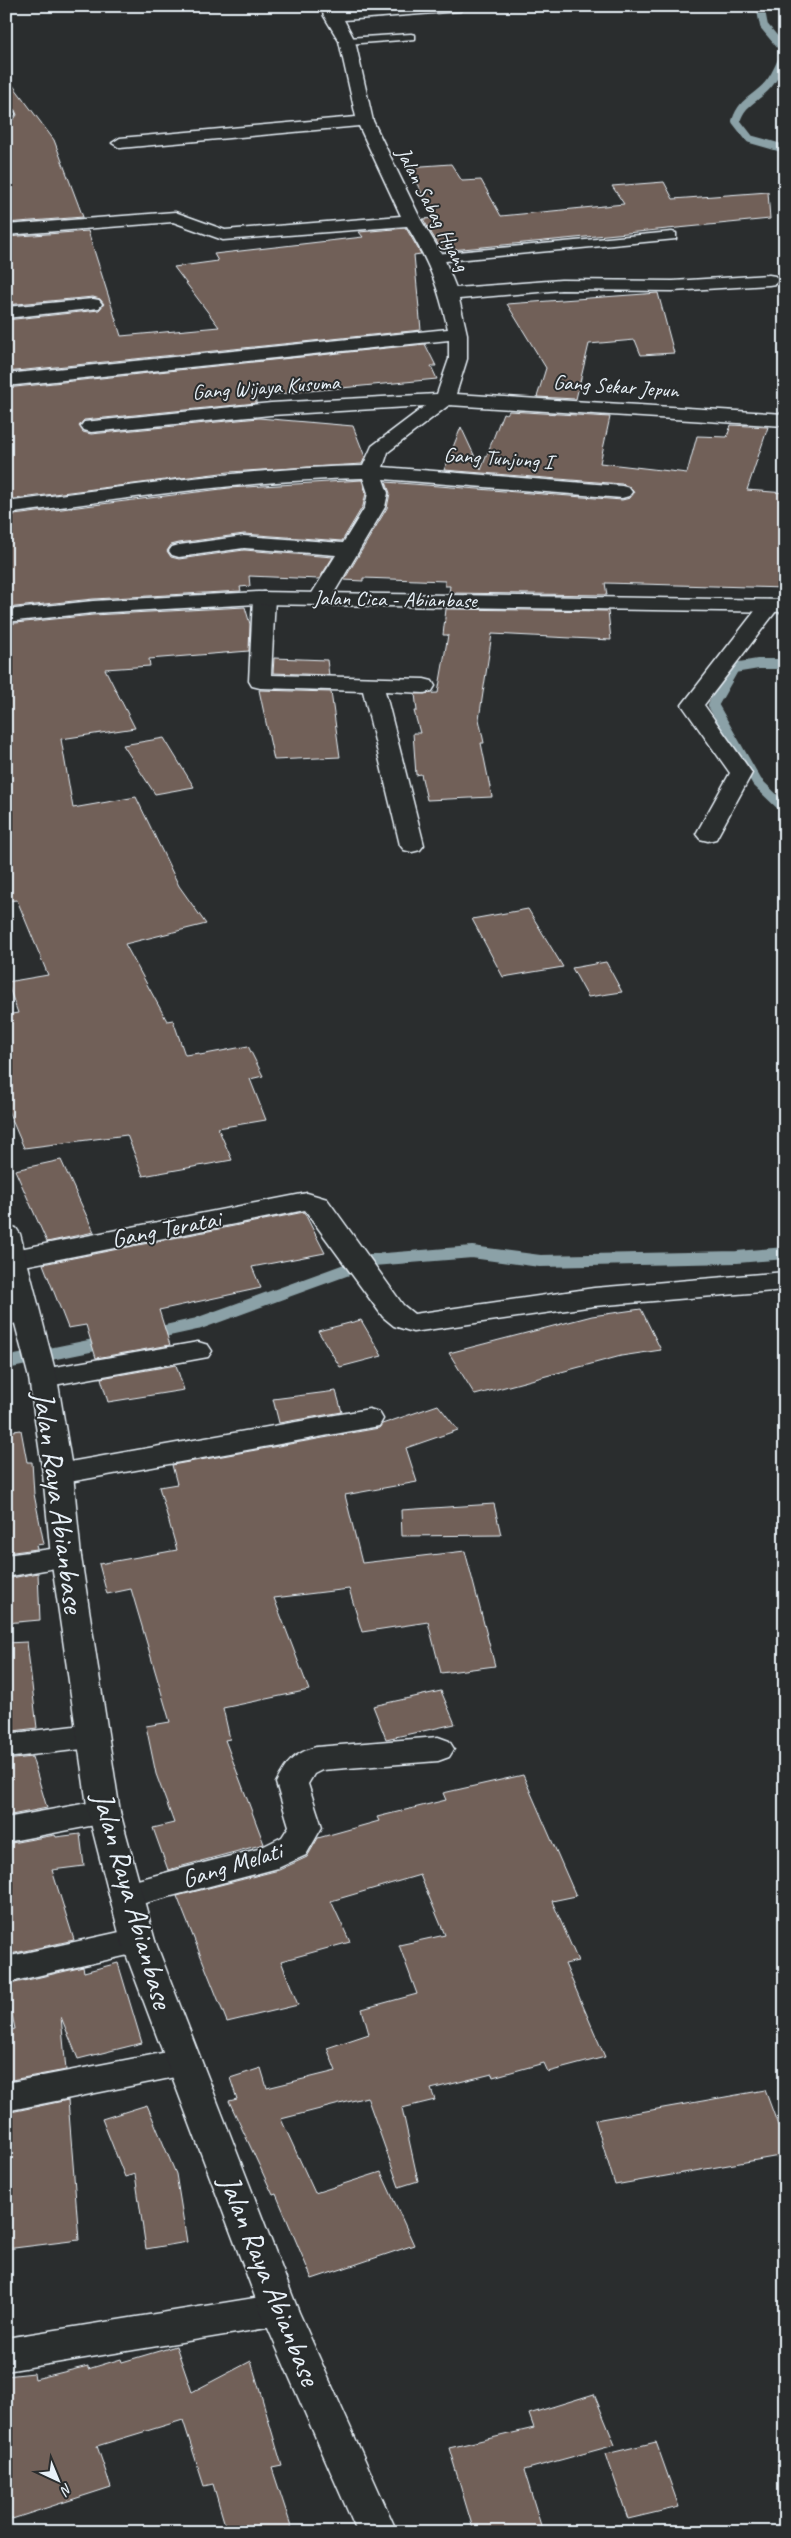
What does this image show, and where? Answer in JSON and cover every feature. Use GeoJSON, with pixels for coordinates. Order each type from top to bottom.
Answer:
{"type":"FeatureCollection","features":[{"type":"Feature","properties":{"kind":"street"},"geometry":{"type":"LineString","coordinates":[[331,11],[460,6]]}},
{"type":"Feature","properties":{"kind":"street","name":"Jalan Sabag Hyang"},"geometry":{"type":"LineString","coordinates":[[331,11],[346,41],[365,121],[412,220],[435,258],[448,294],[458,334],[458,360],[445,399]]}},
{"type":"Feature","properties":{"kind":"street"},"geometry":{"type":"LineString","coordinates":[[120,143],[365,121]]}},
{"type":"Feature","properties":{"kind":"street"},"geometry":{"type":"LineString","coordinates":[[6,230],[175,217],[224,235],[412,220]]}},
{"type":"Feature","properties":{"kind":"street"},"geometry":{"type":"LineString","coordinates":[[448,294],[561,285],[673,286],[769,280]]}},
{"type":"Feature","properties":{"kind":"street"},"geometry":{"type":"LineString","coordinates":[[6,313],[94,304]]}},
{"type":"Feature","properties":{"kind":"street"},"geometry":{"type":"LineString","coordinates":[[6,380],[458,334]]}},
{"type":"Feature","properties":{"kind":"street"},"geometry":{"type":"LineString","coordinates":[[320,598],[375,507],[378,493],[371,472],[379,450],[392,438],[425,416],[445,399]]}},
{"type":"Feature","properties":{"kind":"street","name":"Gang Sekar Jepun"},"geometry":{"type":"LineString","coordinates":[[445,399],[785,420]]}},
{"type":"Feature","properties":{"kind":"street","name":"Gang Wijaya Kusuma"},"geometry":{"type":"LineString","coordinates":[[91,426],[271,409],[445,399]]}},
{"type":"Feature","properties":{"kind":"street","name":"Gang Tunjung I"},"geometry":{"type":"LineString","coordinates":[[6,508],[309,473],[371,472],[622,492]]}},
{"type":"Feature","properties":{"kind":"street"},"geometry":{"type":"LineString","coordinates":[[179,551],[244,542],[349,550]]}},
{"type":"Feature","properties":{"kind":"street"},"geometry":{"type":"LineString","coordinates":[[264,598],[260,681],[424,686]]}},
{"type":"Feature","properties":{"kind":"street","name":"Jalan Cica - Abianbase"},"geometry":{"type":"LineString","coordinates":[[6,616],[93,608],[264,598],[777,606]]}},
{"type":"Feature","properties":{"kind":"street"},"geometry":{"type":"LineString","coordinates":[[708,834],[741,773],[693,705],[777,606]]}},
{"type":"Feature","properties":{"kind":"street"},"geometry":{"type":"LineString","coordinates":[[372,684],[412,845]]}},
{"type":"Feature","properties":{"kind":"street","name":"Gang Teratai"},"geometry":{"type":"LineString","coordinates":[[10,1247],[301,1202],[317,1205],[393,1311],[404,1320],[413,1323],[594,1297],[785,1280]]}},
{"type":"Feature","properties":{"kind":"street","name":"Jalan Raya Abianbase"},"geometry":{"type":"LineString","coordinates":[[10,1247],[22,1323],[42,1375],[58,1474],[66,1557],[91,1736],[104,1812],[138,1941],[182,2062],[279,2310],[377,2532]]}},
{"type":"Feature","properties":{"kind":"street"},"geometry":{"type":"LineString","coordinates":[[42,1375],[198,1351]]}},
{"type":"Feature","properties":{"kind":"street"},"geometry":{"type":"LineString","coordinates":[[58,1474],[369,1419]]}},
{"type":"Feature","properties":{"kind":"street"},"geometry":{"type":"LineString","coordinates":[[6,1566],[66,1557]]}},
{"type":"Feature","properties":{"kind":"street"},"geometry":{"type":"LineString","coordinates":[[6,1746],[91,1736]]}},
{"type":"Feature","properties":{"kind":"street","name":"Gang Melati"},"geometry":{"type":"LineString","coordinates":[[126,1895],[266,1860],[294,1846],[306,1827],[292,1783],[303,1766],[316,1759],[438,1749]]}},
{"type":"Feature","properties":{"kind":"street"},"geometry":{"type":"LineString","coordinates":[[6,1830],[104,1812]]}},
{"type":"Feature","properties":{"kind":"street"},"geometry":{"type":"LineString","coordinates":[[6,1970],[138,1941]]}},
{"type":"Feature","properties":{"kind":"street"},"geometry":{"type":"LineString","coordinates":[[6,2097],[182,2062]]}},
{"type":"Feature","properties":{"kind":"street"},"geometry":{"type":"LineString","coordinates":[[6,2355],[279,2310]]}},
{"type":"Feature","properties":{"kind":"lane"},"geometry":{"type":"LineString","coordinates":[[346,41],[411,37]]}},
{"type":"Feature","properties":{"kind":"lane"},"geometry":{"type":"LineString","coordinates":[[435,258],[672,236]]}},
{"type":"Feature","properties":{"kind":"building"},"geometry":{"type":"Polygon","coordinates":[[[6,76],[54,140],[83,217],[6,223],[6,121],[14,119],[17,115],[15,110],[6,107],[6,76]]]}},
{"type":"Feature","properties":{"kind":"building"},"geometry":{"type":"Polygon","coordinates":[[[451,164],[462,181],[481,180],[501,216],[624,204],[612,186],[664,182],[673,199],[768,192],[770,219],[442,251],[423,219],[435,218],[408,167],[451,164]]]}},
{"type":"Feature","properties":{"kind":"building"},"geometry":{"type":"Polygon","coordinates":[[[406,228],[421,254],[414,255],[421,330],[6,372],[6,320],[99,310],[104,304],[100,299],[93,297],[6,305],[6,237],[88,231],[121,336],[219,327],[174,267],[218,261],[214,254],[363,237],[359,232],[406,228]]]}},
{"type":"Feature","properties":{"kind":"building"},"geometry":{"type":"Polygon","coordinates":[[[658,293],[674,353],[641,355],[635,340],[589,344],[576,399],[537,397],[546,368],[507,304],[658,293]]]}},
{"type":"Feature","properties":{"kind":"building"},"geometry":{"type":"Polygon","coordinates":[[[425,344],[436,366],[431,366],[437,379],[256,396],[256,403],[84,420],[79,426],[83,432],[91,434],[259,418],[353,426],[365,457],[362,464],[229,472],[6,500],[6,388],[425,344]]]}},
{"type":"Feature","properties":{"kind":"building"},"geometry":{"type":"Polygon","coordinates":[[[509,411],[610,417],[600,463],[687,473],[697,436],[727,437],[731,425],[768,427],[747,490],[785,493],[785,588],[605,583],[607,595],[449,593],[450,586],[445,586],[445,581],[363,578],[363,581],[344,580],[387,508],[390,493],[386,482],[622,500],[630,498],[634,493],[630,487],[622,484],[444,470],[461,427],[481,470],[503,413],[507,414],[509,411]]]}},
{"type":"Feature","properties":{"kind":"building"},"geometry":{"type":"Polygon","coordinates":[[[362,480],[366,493],[363,506],[342,541],[244,534],[179,543],[171,545],[167,551],[171,557],[179,559],[244,550],[333,557],[319,579],[249,576],[250,586],[240,587],[241,591],[93,599],[6,608],[6,516],[229,488],[362,480]]]}},
{"type":"Feature","properties":{"kind":"building"},"geometry":{"type":"Polygon","coordinates":[[[245,607],[250,624],[249,651],[149,659],[150,666],[105,669],[135,728],[61,739],[73,808],[136,797],[179,886],[206,924],[125,944],[167,1021],[173,1020],[185,1055],[199,1053],[200,1055],[248,1046],[263,1076],[250,1079],[266,1120],[218,1128],[232,1160],[143,1176],[127,1135],[24,1148],[6,1106],[6,1015],[18,1013],[7,982],[48,975],[17,900],[6,901],[6,624],[93,615],[245,607]]]}},
{"type":"Feature","properties":{"kind":"building"},"geometry":{"type":"Polygon","coordinates":[[[446,609],[608,611],[611,640],[492,634],[479,719],[484,743],[481,743],[492,797],[427,800],[421,774],[416,775],[413,733],[420,733],[414,711],[417,711],[415,694],[438,693],[448,635],[443,635],[446,609]]]}},
{"type":"Feature","properties":{"kind":"building"},"geometry":{"type":"Polygon","coordinates":[[[274,658],[327,660],[329,675],[273,673],[274,658]]]}},
{"type":"Feature","properties":{"kind":"building"},"geometry":{"type":"Polygon","coordinates":[[[259,690],[331,692],[340,757],[274,760],[259,690]]]}},
{"type":"Feature","properties":{"kind":"building"},"geometry":{"type":"Polygon","coordinates":[[[164,738],[194,787],[155,794],[123,745],[164,738]]]}},
{"type":"Feature","properties":{"kind":"building"},"geometry":{"type":"Polygon","coordinates":[[[528,909],[563,967],[503,977],[472,919],[528,909]]]}},
{"type":"Feature","properties":{"kind":"building"},"geometry":{"type":"Polygon","coordinates":[[[606,962],[622,992],[588,997],[572,968],[606,962]]]}},
{"type":"Feature","properties":{"kind":"building"},"geometry":{"type":"Polygon","coordinates":[[[61,1160],[94,1232],[47,1242],[15,1170],[61,1160]]]}},
{"type":"Feature","properties":{"kind":"building"},"geometry":{"type":"Polygon","coordinates":[[[304,1212],[325,1253],[252,1267],[261,1288],[159,1310],[170,1345],[96,1358],[86,1325],[68,1328],[43,1264],[304,1212]]]}},
{"type":"Feature","properties":{"kind":"building"},"geometry":{"type":"Polygon","coordinates":[[[641,1309],[661,1350],[621,1356],[475,1395],[449,1353],[592,1316],[641,1309]]]}},
{"type":"Feature","properties":{"kind":"building"},"geometry":{"type":"Polygon","coordinates":[[[361,1320],[382,1356],[340,1367],[318,1331],[361,1320]]]}},
{"type":"Feature","properties":{"kind":"building"},"geometry":{"type":"Polygon","coordinates":[[[176,1365],[184,1390],[108,1402],[101,1378],[176,1365]]]}},
{"type":"Feature","properties":{"kind":"building"},"geometry":{"type":"Polygon","coordinates":[[[336,1391],[342,1412],[279,1423],[273,1399],[336,1391]]]}},
{"type":"Feature","properties":{"kind":"building"},"geometry":{"type":"Polygon","coordinates":[[[438,1405],[458,1430],[406,1448],[417,1482],[345,1495],[362,1563],[465,1551],[495,1666],[441,1673],[428,1622],[362,1632],[349,1589],[274,1598],[309,1690],[223,1708],[230,1739],[225,1740],[264,1844],[168,1870],[153,1828],[174,1823],[156,1774],[146,1726],[170,1722],[131,1589],[107,1594],[99,1564],[177,1550],[159,1487],[177,1484],[172,1465],[379,1428],[382,1424],[438,1405]]]}},
{"type":"Feature","properties":{"kind":"building"},"geometry":{"type":"Polygon","coordinates":[[[21,1430],[27,1462],[32,1462],[34,1494],[44,1544],[36,1545],[37,1549],[6,1553],[6,1432],[21,1430]]]}},
{"type":"Feature","properties":{"kind":"building"},"geometry":{"type":"Polygon","coordinates":[[[494,1504],[501,1535],[402,1536],[401,1510],[494,1504]]]}},
{"type":"Feature","properties":{"kind":"building"},"geometry":{"type":"Polygon","coordinates":[[[38,1573],[40,1620],[6,1623],[6,1579],[38,1573]]]}},
{"type":"Feature","properties":{"kind":"building"},"geometry":{"type":"Polygon","coordinates":[[[27,1642],[37,1728],[6,1732],[6,1643],[27,1642]]]}},
{"type":"Feature","properties":{"kind":"building"},"geometry":{"type":"Polygon","coordinates":[[[441,1691],[455,1724],[386,1739],[373,1706],[441,1691]]]}},
{"type":"Feature","properties":{"kind":"building"},"geometry":{"type":"Polygon","coordinates":[[[32,1757],[47,1808],[6,1816],[6,1760],[32,1757]]]}},
{"type":"Feature","properties":{"kind":"building"},"geometry":{"type":"Polygon","coordinates":[[[523,1775],[576,1896],[552,1901],[578,1961],[565,1964],[605,2057],[548,2072],[544,2063],[493,2077],[492,2074],[431,2089],[435,2100],[402,2108],[418,2181],[399,2187],[367,2097],[281,2119],[315,2193],[381,2172],[414,2245],[312,2279],[276,2194],[273,2195],[229,2101],[237,2099],[230,2078],[261,2068],[267,2088],[336,2071],[327,2048],[369,2034],[362,2009],[417,1994],[399,1945],[445,1935],[420,1875],[331,1901],[350,1942],[281,1961],[298,2005],[227,2022],[177,1896],[279,1870],[307,1857],[318,1838],[379,1821],[377,1817],[446,1800],[443,1793],[523,1775]]]}},
{"type":"Feature","properties":{"kind":"building"},"geometry":{"type":"Polygon","coordinates":[[[80,1834],[84,1866],[52,1870],[74,1940],[6,1955],[6,1844],[55,1835],[56,1837],[80,1834]]]}},
{"type":"Feature","properties":{"kind":"building"},"geometry":{"type":"Polygon","coordinates":[[[118,1963],[142,2043],[78,2059],[61,2017],[66,2070],[6,2081],[6,2031],[15,2029],[6,1985],[83,1967],[84,1972],[118,1963]]]}},
{"type":"Feature","properties":{"kind":"building"},"geometry":{"type":"Polygon","coordinates":[[[765,2090],[785,2144],[785,2155],[615,2185],[595,2120],[765,2090]]]}},
{"type":"Feature","properties":{"kind":"building"},"geometry":{"type":"Polygon","coordinates":[[[68,2100],[79,2240],[6,2249],[6,2113],[68,2100]]]}},
{"type":"Feature","properties":{"kind":"building"},"geometry":{"type":"Polygon","coordinates":[[[147,2105],[176,2174],[187,2242],[146,2249],[135,2174],[125,2177],[102,2119],[147,2105]]]}},
{"type":"Feature","properties":{"kind":"building"},"geometry":{"type":"Polygon","coordinates":[[[176,2346],[192,2392],[251,2361],[282,2466],[272,2468],[293,2532],[227,2532],[213,2484],[204,2486],[183,2420],[97,2446],[111,2487],[6,2521],[6,2376],[34,2373],[35,2379],[88,2366],[88,2369],[121,2359],[122,2362],[176,2346]]]}},
{"type":"Feature","properties":{"kind":"building"},"geometry":{"type":"Polygon","coordinates":[[[594,2394],[615,2445],[524,2470],[543,2532],[474,2532],[449,2448],[534,2428],[529,2414],[594,2394]]]}},
{"type":"Feature","properties":{"kind":"building"},"geometry":{"type":"Polygon","coordinates":[[[656,2442],[679,2507],[628,2519],[606,2454],[656,2442]]]}},
{"type":"Feature","properties":{"kind":"waterway"},"geometry":{"type":"LineString","coordinates":[[760,6],[764,26],[785,51]]}},
{"type":"Feature","properties":{"kind":"waterway"},"geometry":{"type":"LineString","coordinates":[[785,53],[771,81],[746,104],[736,121],[750,139],[785,149]]}},
{"type":"Feature","properties":{"kind":"waterway"},"geometry":{"type":"LineString","coordinates":[[785,664],[758,664],[734,668],[713,705],[757,782],[785,809]]}},
{"type":"Feature","properties":{"kind":"waterway"},"geometry":{"type":"LineString","coordinates":[[151,1334],[197,1324],[373,1260],[472,1252],[540,1261],[737,1257],[785,1253]]}},
{"type":"Feature","properties":{"kind":"waterway"},"geometry":{"type":"LineString","coordinates":[[6,1363],[109,1342]]}}]}
